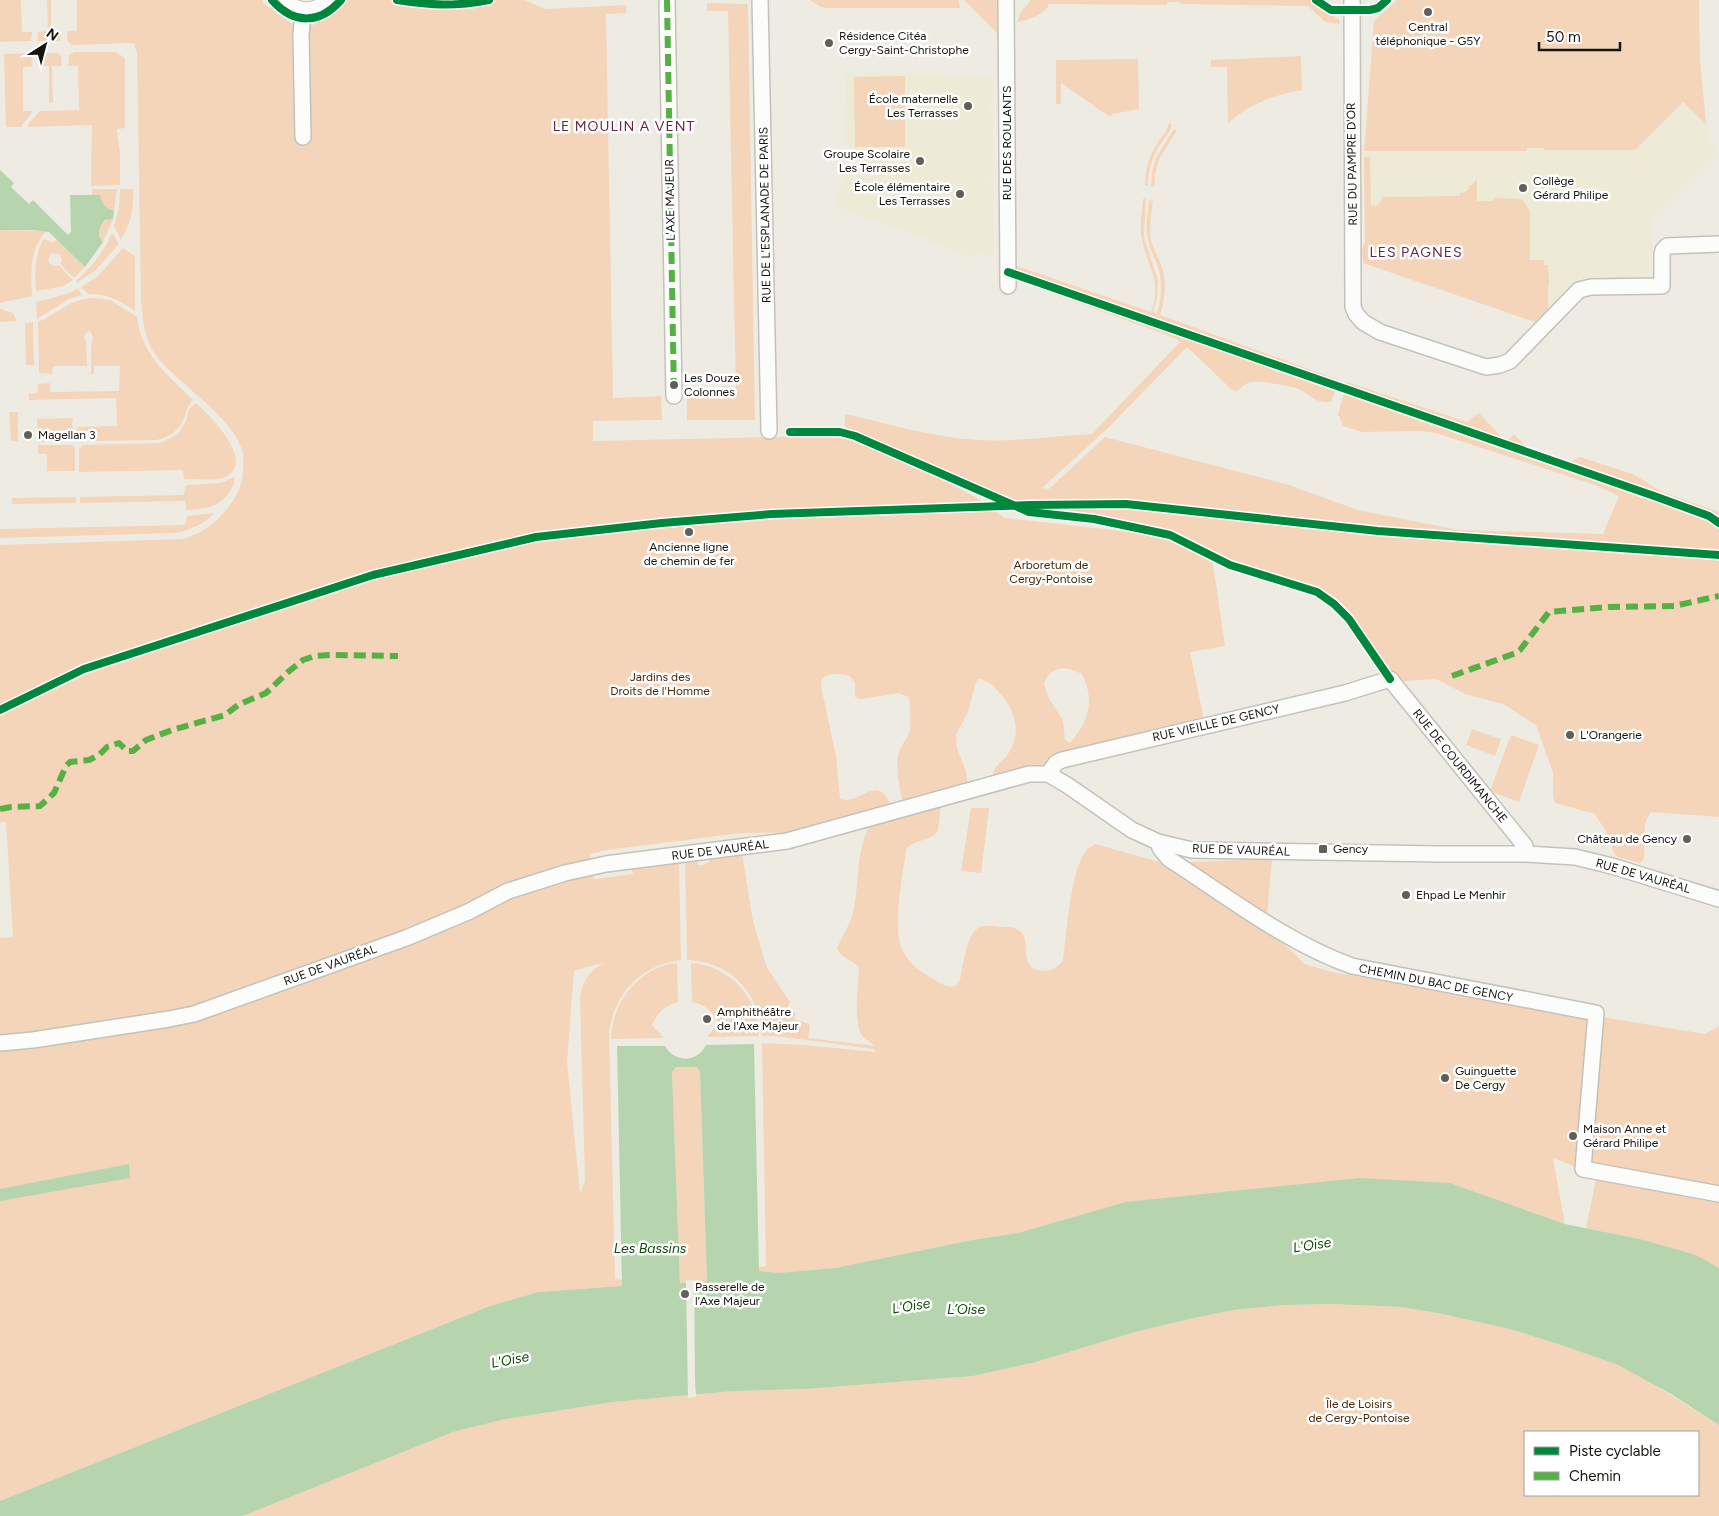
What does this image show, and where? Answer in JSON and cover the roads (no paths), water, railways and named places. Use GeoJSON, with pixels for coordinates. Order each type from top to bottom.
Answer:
{"type":"FeatureCollection","features":[{"type":"Feature","properties":{"kind":"main road"},"geometry":{"type":"LineString","coordinates":[[279,0],[289,8],[303,12],[316,12],[332,0]]}},
{"type":"Feature","properties":{"kind":"street","name":"RUE DE L'ESPLANADE DE PARIS"},"geometry":{"type":"LineString","coordinates":[[760,0],[769,431]]}},
{"type":"Feature","properties":{"kind":"street","name":"RUE DES ROULANTS"},"geometry":{"type":"LineString","coordinates":[[1006,0],[1008,286]]}},
{"type":"Feature","properties":{"kind":"street","name":"RUE DU PAMPRE D'OR"},"geometry":{"type":"LineString","coordinates":[[1352,0],[1353,307],[1356,314],[1365,324],[1380,332],[1486,367],[1494,367],[1510,361],[1580,290],[1591,287],[1662,286],[1662,255],[1663,250],[1667,246],[1719,244]]}},
{"type":"Feature","properties":{"kind":"street","name":"L'AXE MAJEUR"},"geometry":{"type":"LineString","coordinates":[[667,2],[674,396]]}},
{"type":"Feature","properties":{"kind":"street"},"geometry":{"type":"LineString","coordinates":[[303,12],[301,35],[303,137]]}},
{"type":"Feature","properties":{"kind":"street","name":"RUE VIEILLE DE GENCY"},"geometry":{"type":"LineString","coordinates":[[1048,774],[1056,763],[1062,760],[1345,693],[1390,679]]}},
{"type":"Feature","properties":{"kind":"street","name":"RUE DE COURDIMANCHE"},"geometry":{"type":"LineString","coordinates":[[1390,679],[1525,846],[1526,854]]}},
{"type":"Feature","properties":{"kind":"street","name":"RUE DE VAURÉAL"},"geometry":{"type":"LineString","coordinates":[[0,1043],[25,1041],[169,1019],[216,1007],[343,959],[406,938],[468,912],[508,891],[564,874],[606,864],[787,841],[1028,774],[1048,774],[1132,830],[1158,842],[1192,850],[1526,854],[1575,857],[1612,866],[1719,899]]}},
{"type":"Feature","properties":{"kind":"street","name":"CHEMIN DU BAC DE GENCY"},"geometry":{"type":"LineString","coordinates":[[1158,842],[1160,848],[1169,859],[1289,937],[1331,959],[1352,966],[1596,1013],[1583,1169],[1719,1194]]}},
{"type":"Feature","properties":{"kind":"water"},"geometry":{"type":"Polygon","coordinates":[[[0,170],[14,183],[11,187],[29,204],[33,200],[68,235],[71,232],[70,195],[100,195],[104,205],[114,211],[113,219],[105,220],[101,225],[99,234],[103,242],[85,267],[49,232],[0,230],[0,170]]]}},
{"type":"Feature","properties":{"kind":"water","name":"L’Oise"},"geometry":{"type":"Polygon","coordinates":[[[754,1044],[759,1271],[778,1273],[835,1268],[972,1240],[1018,1233],[1125,1202],[1360,1178],[1450,1183],[1565,1224],[1640,1239],[1696,1255],[1719,1268],[1719,1425],[1671,1394],[1618,1365],[1510,1329],[1401,1307],[1332,1304],[1284,1305],[1234,1310],[1194,1318],[1135,1332],[1036,1362],[973,1376],[806,1389],[734,1391],[613,1402],[506,1419],[453,1432],[243,1516],[0,1516],[0,1501],[490,1306],[538,1292],[622,1286],[617,1046],[665,1046],[674,1056],[686,1059],[697,1055],[706,1045],[754,1044]],[[676,1067],[672,1072],[680,1283],[707,1281],[700,1072],[697,1067],[676,1067]]]}},
{"type":"Feature","properties":{"kind":"water"},"geometry":{"type":"Polygon","coordinates":[[[129,1164],[130,1178],[0,1201],[0,1189],[129,1164]]]}},
{"type":"Feature","properties":{"kind":"place","name":"Central téléphonique - G5Y"},"geometry":{"type":"Point","coordinates":[1428,12]}},
{"type":"Feature","properties":{"kind":"place","name":"Résidence Citéa Cergy-Saint-Christophe"},"geometry":{"type":"Point","coordinates":[829,43]}},
{"type":"Feature","properties":{"kind":"place","name":"École maternelle Les Terrasses"},"geometry":{"type":"Point","coordinates":[968,106]}},
{"type":"Feature","properties":{"kind":"place","name":"Groupe Scolaire Les Terrasses"},"geometry":{"type":"Point","coordinates":[920,161]}},
{"type":"Feature","properties":{"kind":"place","name":"Collège Gérard Philipe"},"geometry":{"type":"Point","coordinates":[1523,188]}},
{"type":"Feature","properties":{"kind":"place","name":"École élémentaire Les Terrasses"},"geometry":{"type":"Point","coordinates":[960,194]}},
{"type":"Feature","properties":{"kind":"place","name":"Les Douze Colonnes"},"geometry":{"type":"Point","coordinates":[674,385]}},
{"type":"Feature","properties":{"kind":"place","name":"Magellan 3"},"geometry":{"type":"Point","coordinates":[28,435]}},
{"type":"Feature","properties":{"kind":"place","name":"Ancienne ligne de chemin de fer"},"geometry":{"type":"Point","coordinates":[689,532]}},
{"type":"Feature","properties":{"kind":"place","name":"L'Orangerie"},"geometry":{"type":"Point","coordinates":[1570,735]}},
{"type":"Feature","properties":{"kind":"place","name":"Château de Gency"},"geometry":{"type":"Point","coordinates":[1687,839]}},
{"type":"Feature","properties":{"kind":"place","name":"Gency"},"geometry":{"type":"Point","coordinates":[1323,849]}},
{"type":"Feature","properties":{"kind":"place","name":"Ehpad Le Menhir"},"geometry":{"type":"Point","coordinates":[1406,895]}},
{"type":"Feature","properties":{"kind":"place","name":"Amphithéâtre de l'Axe Majeur"},"geometry":{"type":"Point","coordinates":[707,1019]}},
{"type":"Feature","properties":{"kind":"place","name":"Guinguette De Cergy"},"geometry":{"type":"Point","coordinates":[1445,1078]}},
{"type":"Feature","properties":{"kind":"place","name":"Maison Anne et Gérard Philipe"},"geometry":{"type":"Point","coordinates":[1573,1136]}},
{"type":"Feature","properties":{"kind":"place","name":"Passerelle de l’Axe Majeur"},"geometry":{"type":"Point","coordinates":[685,1294]}},
{"type":"Feature","properties":{"kind":"district","name":"LE MOULIN A VENT"},"geometry":{"type":"Point","coordinates":[624,126]}},
{"type":"Feature","properties":{"kind":"district","name":"LES PAGNES"},"geometry":{"type":"Point","coordinates":[1416,252]}},
{"type":"Feature","properties":{"kind":"park label","name":"Arboretum de Cergy‐Pontoise"},"geometry":{"type":"Point","coordinates":[1051,572]}},
{"type":"Feature","properties":{"kind":"park label","name":"Jardins des Droits de l'Homme"},"geometry":{"type":"Point","coordinates":[660,684]}},
{"type":"Feature","properties":{"kind":"park label","name":"Île de Loisirs de Cergy-Pontoise"},"geometry":{"type":"Point","coordinates":[1359,1411]}},
{"type":"Feature","properties":{"kind":"water label","name":"L'Oise"},"geometry":{"type":"Point","coordinates":[1312,1245]}},
{"type":"Feature","properties":{"kind":"water label","name":"Les Bassins"},"geometry":{"type":"Point","coordinates":[650,1248]}},
{"type":"Feature","properties":{"kind":"water label","name":"L'Oise"},"geometry":{"type":"Point","coordinates":[911,1306]}},
{"type":"Feature","properties":{"kind":"water label","name":"L'Oise"},"geometry":{"type":"Point","coordinates":[510,1360]}}]}
